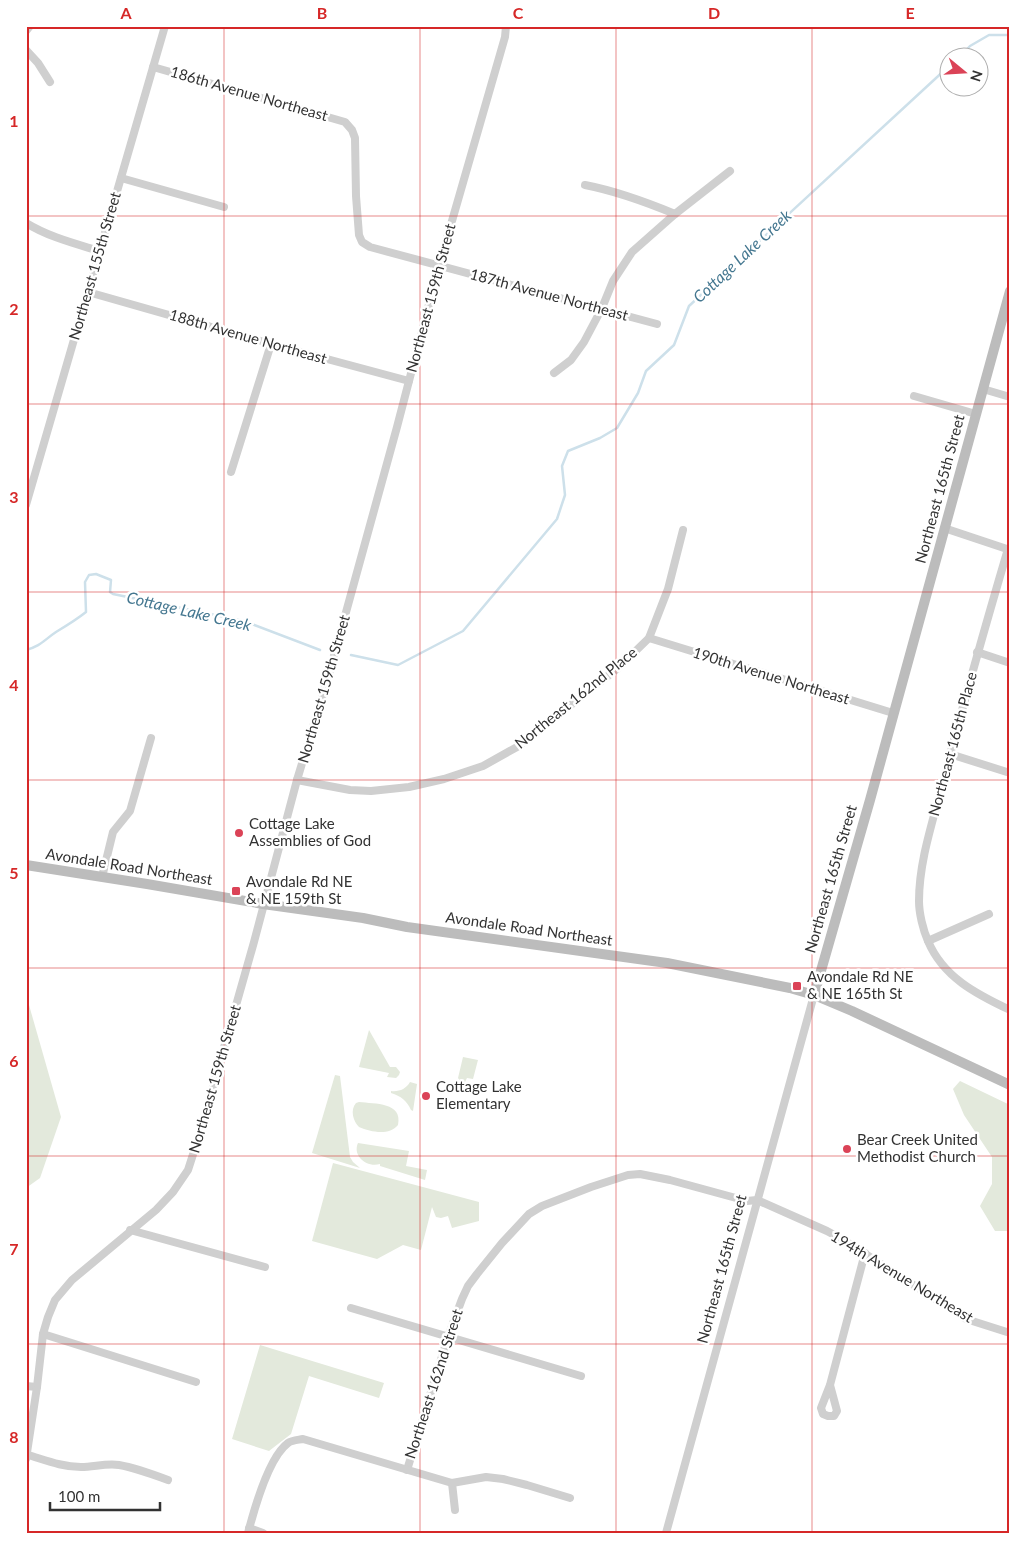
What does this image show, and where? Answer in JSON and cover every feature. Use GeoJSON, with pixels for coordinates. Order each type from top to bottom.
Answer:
{"type":"FeatureCollection","features":[{"type":"Feature","properties":{"kind":"main road","name":"Northeast 165th Street"},"geometry":{"type":"LineString","coordinates":[[814,995],[870,800],[982,389],[1006,315],[1010,291]]}},
{"type":"Feature","properties":{"kind":"main road","name":"Avondale Road Northeast"},"geometry":{"type":"LineString","coordinates":[[26,865],[263,904],[363,918],[406,927],[667,964],[790,988],[814,995],[1010,1085]]}},
{"type":"Feature","properties":{"kind":"street"},"geometry":{"type":"LineString","coordinates":[[26,31],[30,26]]}},
{"type":"Feature","properties":{"kind":"street","name":"Northeast 155th Street"},"geometry":{"type":"LineString","coordinates":[[26,505],[165,26]]}},
{"type":"Feature","properties":{"kind":"street","name":"Northeast 159th Street"},"geometry":{"type":"LineString","coordinates":[[27,1457],[43,1334],[55,1300],[72,1280],[156,1210],[173,1192],[188,1170],[331,665],[506,26]]}},
{"type":"Feature","properties":{"kind":"street"},"geometry":{"type":"LineString","coordinates":[[26,50],[38,63],[50,82]]}},
{"type":"Feature","properties":{"kind":"street","name":"186th Avenue Northeast"},"geometry":{"type":"LineString","coordinates":[[153,67],[345,122],[352,130],[355,138],[359,235]]}},
{"type":"Feature","properties":{"kind":"street"},"geometry":{"type":"LineString","coordinates":[[554,372],[571,360],[584,342],[602,308],[613,281],[632,252],[675,214],[730,171]]}},
{"type":"Feature","properties":{"kind":"street"},"geometry":{"type":"LineString","coordinates":[[121,178],[224,207]]}},
{"type":"Feature","properties":{"kind":"street"},"geometry":{"type":"LineString","coordinates":[[585,185],[655,205],[675,214]]}},
{"type":"Feature","properties":{"kind":"street"},"geometry":{"type":"LineString","coordinates":[[26,223],[62,240],[99,251]]}},
{"type":"Feature","properties":{"kind":"street","name":"187th Avenue Northeast"},"geometry":{"type":"LineString","coordinates":[[359,235],[362,242],[370,247],[657,324]]}},
{"type":"Feature","properties":{"kind":"street","name":"188th Avenue Northeast"},"geometry":{"type":"LineString","coordinates":[[88,292],[409,381]]}},
{"type":"Feature","properties":{"kind":"street"},"geometry":{"type":"LineString","coordinates":[[231,472],[271,344]]}},
{"type":"Feature","properties":{"kind":"street"},"geometry":{"type":"LineString","coordinates":[[982,389],[1010,397]]}},
{"type":"Feature","properties":{"kind":"street"},"geometry":{"type":"LineString","coordinates":[[914,396],[976,414]]}},
{"type":"Feature","properties":{"kind":"street"},"geometry":{"type":"LineString","coordinates":[[944,528],[1009,550]]}},
{"type":"Feature","properties":{"kind":"street"},"geometry":{"type":"LineString","coordinates":[[649,638],[668,589],[683,530]]}},
{"type":"Feature","properties":{"kind":"street","name":"Northeast 165th Place"},"geometry":{"type":"LineString","coordinates":[[1009,550],[977,652],[924,854],[919,903],[922,924],[928,941],[942,965],[952,976],[969,988],[1010,1010]]}},
{"type":"Feature","properties":{"kind":"street","name":"Northeast 162nd Place"},"geometry":{"type":"LineString","coordinates":[[297,780],[350,790],[372,791],[408,787],[436,781],[483,766],[517,747],[550,722],[618,668],[649,638]]}},
{"type":"Feature","properties":{"kind":"street","name":"190th Avenue Northeast"},"geometry":{"type":"LineString","coordinates":[[649,638],[893,713]]}},
{"type":"Feature","properties":{"kind":"street"},"geometry":{"type":"LineString","coordinates":[[977,652],[1010,663]]}},
{"type":"Feature","properties":{"kind":"street"},"geometry":{"type":"LineString","coordinates":[[102,877],[113,832],[130,810],[151,738]]}},
{"type":"Feature","properties":{"kind":"street"},"geometry":{"type":"LineString","coordinates":[[950,754],[1010,773]]}},
{"type":"Feature","properties":{"kind":"street"},"geometry":{"type":"LineString","coordinates":[[928,941],[988,914]]}},
{"type":"Feature","properties":{"kind":"street","name":"Northeast 165th Street"},"geometry":{"type":"LineString","coordinates":[[666,1533],[814,995]]}},
{"type":"Feature","properties":{"kind":"street","name":"194th Avenue Northeast"},"geometry":{"type":"LineString","coordinates":[[462,1299],[468,1286],[492,1255],[529,1214],[542,1206],[591,1187],[628,1175],[640,1174],[747,1200],[757,1200],[827,1231],[865,1253],[966,1319],[1010,1334]]}},
{"type":"Feature","properties":{"kind":"street"},"geometry":{"type":"LineString","coordinates":[[130,1230],[265,1267]]}},
{"type":"Feature","properties":{"kind":"street"},"geometry":{"type":"LineString","coordinates":[[830,1385],[865,1253]]}},
{"type":"Feature","properties":{"kind":"street","name":"Northeast 162nd Street"},"geometry":{"type":"LineString","coordinates":[[407,1470],[448,1337],[462,1299]]}},
{"type":"Feature","properties":{"kind":"street"},"geometry":{"type":"LineString","coordinates":[[351,1308],[581,1376]]}},
{"type":"Feature","properties":{"kind":"street"},"geometry":{"type":"LineString","coordinates":[[43,1334],[196,1382]]}},
{"type":"Feature","properties":{"kind":"street"},"geometry":{"type":"LineString","coordinates":[[26,1386],[37,1387]]}},
{"type":"Feature","properties":{"kind":"street"},"geometry":{"type":"LineString","coordinates":[[263,1533],[249,1530],[269,1467],[280,1450],[289,1442],[303,1439],[452,1483],[486,1476],[527,1485],[570,1498]]}},
{"type":"Feature","properties":{"kind":"street"},"geometry":{"type":"LineString","coordinates":[[27,1457],[74,1467],[104,1464],[119,1465],[141,1470],[168,1480]]}},
{"type":"Feature","properties":{"kind":"street"},"geometry":{"type":"LineString","coordinates":[[452,1483],[455,1510]]}},
{"type":"Feature","properties":{"kind":"shaded area"},"geometry":{"type":"Polygon","coordinates":[[[26,1002],[29,1005],[61,1117],[40,1178],[26,1188],[26,1002]]]}},
{"type":"Feature","properties":{"kind":"shaded area"},"geometry":{"type":"Polygon","coordinates":[[[369,1030],[390,1067],[396,1067],[400,1072],[396,1078],[387,1077],[389,1073],[359,1067],[369,1030]]]}},
{"type":"Feature","properties":{"kind":"shaded area"},"geometry":{"type":"Polygon","coordinates":[[[463,1057],[478,1060],[473,1079],[467,1078],[465,1082],[460,1081],[458,1078],[463,1057]]]}},
{"type":"Feature","properties":{"kind":"shaded area"},"geometry":{"type":"Polygon","coordinates":[[[335,1075],[340,1076],[350,1157],[360,1168],[312,1153],[335,1075]]]}},
{"type":"Feature","properties":{"kind":"shaded area"},"geometry":{"type":"Polygon","coordinates":[[[960,1081],[1010,1105],[1010,1231],[995,1231],[980,1206],[992,1184],[992,1157],[964,1115],[953,1089],[960,1081]]]}},
{"type":"Feature","properties":{"kind":"shaded area"},"geometry":{"type":"Polygon","coordinates":[[[410,1082],[417,1084],[413,1111],[403,1099],[391,1093],[391,1091],[404,1088],[410,1082]]]}},
{"type":"Feature","properties":{"kind":"shaded area"},"geometry":{"type":"Polygon","coordinates":[[[359,1102],[380,1104],[392,1108],[398,1117],[398,1125],[385,1132],[359,1127],[355,1122],[353,1112],[354,1106],[359,1102]]]}},
{"type":"Feature","properties":{"kind":"shaded area"},"geometry":{"type":"Polygon","coordinates":[[[358,1143],[409,1151],[406,1166],[427,1170],[425,1180],[380,1166],[380,1164],[366,1163],[357,1152],[358,1143]]]}},
{"type":"Feature","properties":{"kind":"shaded area"},"geometry":{"type":"Polygon","coordinates":[[[333,1163],[479,1202],[479,1221],[452,1228],[448,1216],[436,1217],[432,1207],[421,1250],[403,1245],[377,1259],[312,1241],[333,1163]]]}},
{"type":"Feature","properties":{"kind":"shaded area"},"geometry":{"type":"Polygon","coordinates":[[[260,1345],[384,1383],[379,1398],[309,1376],[291,1434],[269,1451],[232,1439],[260,1345]]]}},
{"type":"Feature","properties":{"kind":"waterway","name":"Cottage Lake Creek"},"geometry":{"type":"LineString","coordinates":[[968,48],[989,35],[1010,35]]}},
{"type":"Feature","properties":{"kind":"waterway","name":"Cottage Lake Creek"},"geometry":{"type":"LineString","coordinates":[[351,655],[398,665],[463,631],[557,519],[565,495],[562,466],[568,451],[600,438],[617,428],[638,393],[646,371],[674,345],[689,306],[938,76]]}},
{"type":"Feature","properties":{"kind":"waterway","name":"Cottage Lake Creek"},"geometry":{"type":"LineString","coordinates":[[26,650],[39,645],[86,612],[85,582],[89,575],[96,574],[111,580],[110,592],[113,594],[244,621],[320,650]]}},
{"type":"Feature","properties":{"kind":"place","name":"Cottage Lake Assemblies of God"},"geometry":{"type":"Point","coordinates":[239,833]}},
{"type":"Feature","properties":{"kind":"place","name":"Avondale Rd NE & NE 159th St"},"geometry":{"type":"Point","coordinates":[236,891]}},
{"type":"Feature","properties":{"kind":"place","name":"Avondale Rd NE & NE 165th St"},"geometry":{"type":"Point","coordinates":[797,986]}},
{"type":"Feature","properties":{"kind":"place","name":"Cottage Lake Elementary"},"geometry":{"type":"Point","coordinates":[426,1096]}},
{"type":"Feature","properties":{"kind":"place","name":"Bear Creek United Methodist Church"},"geometry":{"type":"Point","coordinates":[847,1149]}}]}
